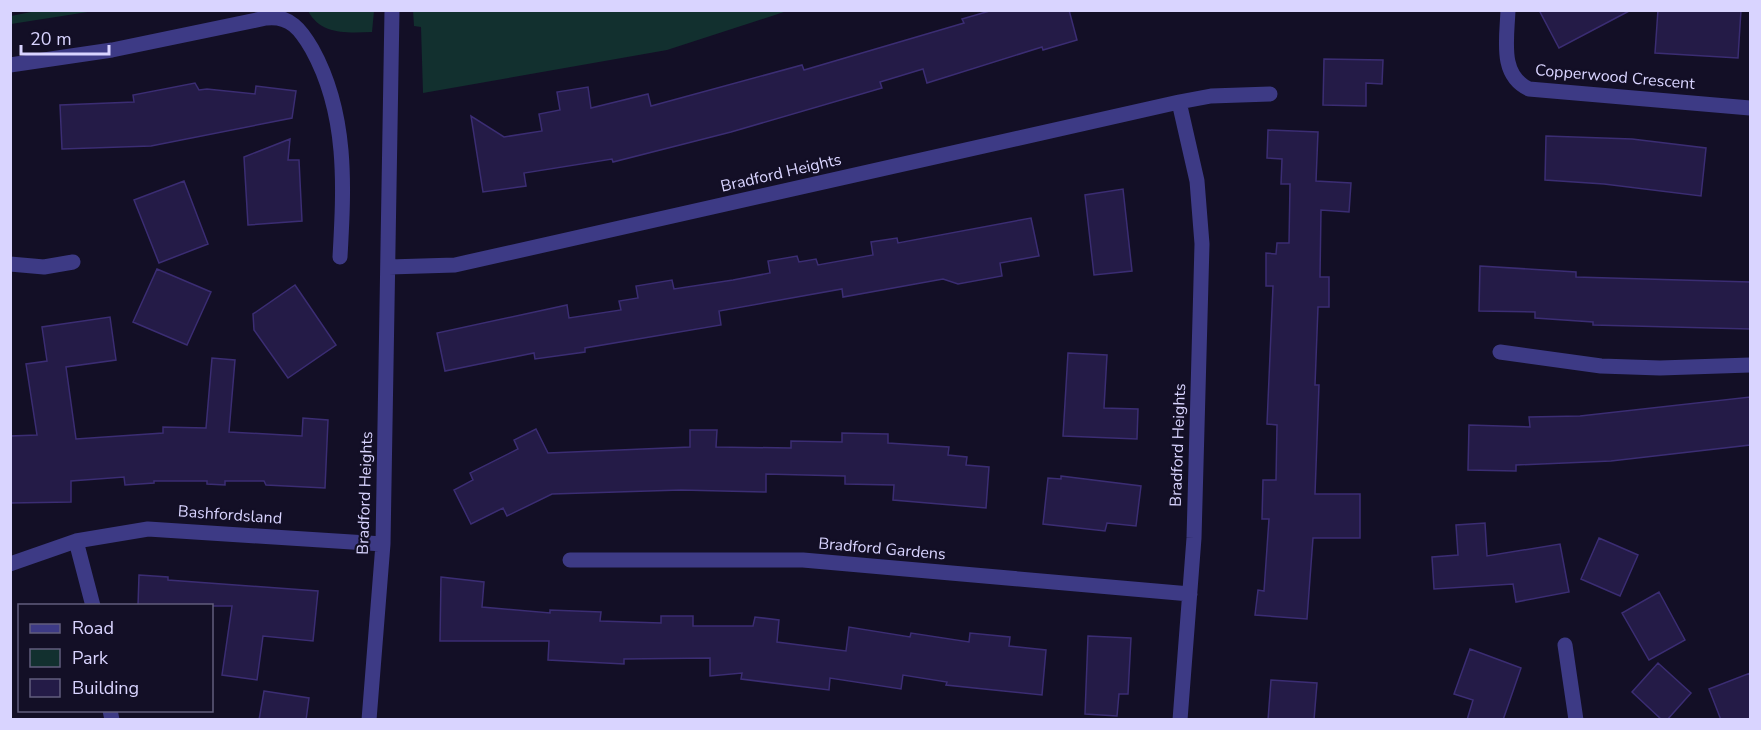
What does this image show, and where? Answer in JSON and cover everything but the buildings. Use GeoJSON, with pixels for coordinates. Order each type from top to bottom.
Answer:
{"type":"FeatureCollection","features":[{"type":"Feature","properties":{"kind":"street","name":"Bradford Heights"},"geometry":{"type":"LineString","coordinates":[[369,720],[383,544],[392,10]]}},
{"type":"Feature","properties":{"kind":"street","name":"Copperwood Crescent"},"geometry":{"type":"LineString","coordinates":[[1508,10],[1509,73],[1518,83],[1529,89],[1750,108]]}},
{"type":"Feature","properties":{"kind":"street"},"geometry":{"type":"LineString","coordinates":[[10,65],[112,50],[266,18],[281,18],[290,22],[302,33],[322,69],[338,121],[344,177],[340,257]]}},
{"type":"Feature","properties":{"kind":"street","name":"Bradford Heights"},"geometry":{"type":"LineString","coordinates":[[388,267],[454,265],[1179,102],[1211,96],[1270,94]]}},
{"type":"Feature","properties":{"kind":"street","name":"Bradford Heights"},"geometry":{"type":"LineString","coordinates":[[1179,102],[1197,181],[1202,223],[1190,594],[1180,720]]}},
{"type":"Feature","properties":{"kind":"street"},"geometry":{"type":"LineString","coordinates":[[10,264],[44,267],[73,262]]}},
{"type":"Feature","properties":{"kind":"street"},"geometry":{"type":"LineString","coordinates":[[1500,352],[1601,366],[1660,369],[1750,365]]}},
{"type":"Feature","properties":{"kind":"street","name":"Bashfordsland"},"geometry":{"type":"LineString","coordinates":[[10,564],[76,541],[130,530],[157,529],[383,544]]}},
{"type":"Feature","properties":{"kind":"street"},"geometry":{"type":"LineString","coordinates":[[76,541],[92,604]]}},
{"type":"Feature","properties":{"kind":"street","name":"Bradford Gardens"},"geometry":{"type":"LineString","coordinates":[[570,560],[803,560],[1190,594]]}},
{"type":"Feature","properties":{"kind":"street"},"geometry":{"type":"LineString","coordinates":[[1565,645],[1576,720]]}},
{"type":"Feature","properties":{"kind":"green space"},"geometry":{"type":"Polygon","coordinates":[[[413,10],[787,11],[667,50],[423,93],[421,27],[414,26],[413,10]]]}},
{"type":"Feature","properties":{"kind":"green space"},"geometry":{"type":"Polygon","coordinates":[[[36,11],[94,11],[11,24],[11,16],[36,11]]]}},
{"type":"Feature","properties":{"kind":"green space"},"geometry":{"type":"Polygon","coordinates":[[[308,11],[374,11],[372,32],[336,31],[320,25],[308,11]]]}}]}
